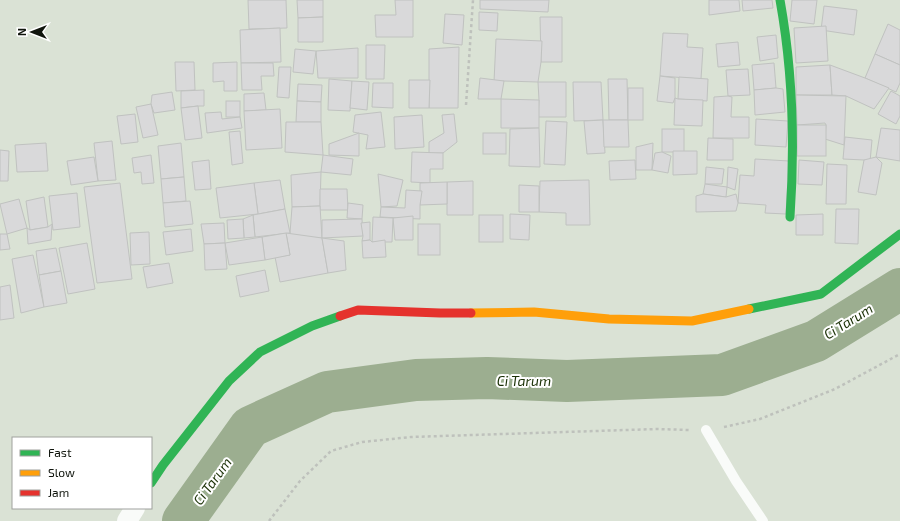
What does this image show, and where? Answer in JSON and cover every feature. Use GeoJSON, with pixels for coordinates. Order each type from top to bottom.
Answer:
{"type":"FeatureCollection","features":[{"type":"Feature","properties":{"kind":"street"},"geometry":{"type":"LineString","coordinates":[[780,0],[788,52],[792,109],[792,183],[790,217]]}},
{"type":"Feature","properties":{"kind":"street"},"geometry":{"type":"LineString","coordinates":[[152,482],[163,465],[229,381],[260,352],[312,326],[358,310],[440,313],[534,312],[608,319],[692,321],[821,294],[900,234]]}},
{"type":"Feature","properties":{"kind":"street"},"geometry":{"type":"LineString","coordinates":[[127,521],[134,509]]}},
{"type":"Feature","properties":{"kind":"lane"},"geometry":{"type":"LineString","coordinates":[[706,430],[736,481],[763,521]]}},
{"type":"Feature","properties":{"kind":"path"},"geometry":{"type":"LineString","coordinates":[[466,105],[473,0]]}},
{"type":"Feature","properties":{"kind":"path"},"geometry":{"type":"LineString","coordinates":[[269,521],[300,481],[331,451],[362,442],[411,437],[657,429],[706,430],[760,419],[829,392],[900,354]]}},
{"type":"Feature","properties":{"kind":"building"},"geometry":{"type":"Polygon","coordinates":[[[248,0],[286,0],[287,28],[249,29],[248,0]]]}},
{"type":"Feature","properties":{"kind":"building"},"geometry":{"type":"Polygon","coordinates":[[[297,0],[323,0],[323,17],[298,18],[297,0]]]}},
{"type":"Feature","properties":{"kind":"building"},"geometry":{"type":"Polygon","coordinates":[[[395,0],[413,0],[413,37],[376,37],[375,15],[396,15],[395,0]]]}},
{"type":"Feature","properties":{"kind":"building"},"geometry":{"type":"Polygon","coordinates":[[[480,0],[549,0],[548,12],[480,9],[480,0]]]}},
{"type":"Feature","properties":{"kind":"building"},"geometry":{"type":"Polygon","coordinates":[[[709,0],[739,0],[740,11],[709,15],[709,0]]]}},
{"type":"Feature","properties":{"kind":"building"},"geometry":{"type":"Polygon","coordinates":[[[742,0],[772,0],[773,8],[743,11],[742,0]]]}},
{"type":"Feature","properties":{"kind":"building"},"geometry":{"type":"Polygon","coordinates":[[[792,0],[817,0],[814,24],[790,21],[792,0]]]}},
{"type":"Feature","properties":{"kind":"building"},"geometry":{"type":"Polygon","coordinates":[[[824,6],[857,10],[854,35],[821,30],[824,6]]]}},
{"type":"Feature","properties":{"kind":"building"},"geometry":{"type":"Polygon","coordinates":[[[479,12],[498,13],[497,31],[479,30],[479,12]]]}},
{"type":"Feature","properties":{"kind":"building"},"geometry":{"type":"Polygon","coordinates":[[[445,14],[464,15],[462,45],[443,43],[445,14]]]}},
{"type":"Feature","properties":{"kind":"building"},"geometry":{"type":"Polygon","coordinates":[[[323,17],[323,42],[298,42],[298,18],[323,17]]]}},
{"type":"Feature","properties":{"kind":"building"},"geometry":{"type":"Polygon","coordinates":[[[540,17],[562,17],[562,62],[541,62],[540,17]]]}},
{"type":"Feature","properties":{"kind":"building"},"geometry":{"type":"Polygon","coordinates":[[[888,24],[900,30],[900,65],[875,54],[888,24]]]}},
{"type":"Feature","properties":{"kind":"building"},"geometry":{"type":"Polygon","coordinates":[[[826,26],[828,61],[796,63],[794,28],[826,26]]]}},
{"type":"Feature","properties":{"kind":"building"},"geometry":{"type":"Polygon","coordinates":[[[280,28],[281,62],[241,63],[240,30],[280,28]]]}},
{"type":"Feature","properties":{"kind":"building"},"geometry":{"type":"Polygon","coordinates":[[[663,33],[688,34],[687,47],[703,48],[701,79],[660,76],[663,33]]]}},
{"type":"Feature","properties":{"kind":"building"},"geometry":{"type":"Polygon","coordinates":[[[776,35],[778,58],[760,61],[757,37],[776,35]]]}},
{"type":"Feature","properties":{"kind":"building"},"geometry":{"type":"Polygon","coordinates":[[[496,39],[542,41],[538,82],[494,82],[496,39]]]}},
{"type":"Feature","properties":{"kind":"building"},"geometry":{"type":"Polygon","coordinates":[[[738,42],[740,65],[718,67],[716,44],[738,42]]]}},
{"type":"Feature","properties":{"kind":"building"},"geometry":{"type":"Polygon","coordinates":[[[366,45],[385,45],[384,79],[366,79],[366,45]]]}},
{"type":"Feature","properties":{"kind":"building"},"geometry":{"type":"Polygon","coordinates":[[[459,47],[458,108],[429,108],[429,49],[459,47]]]}},
{"type":"Feature","properties":{"kind":"building"},"geometry":{"type":"Polygon","coordinates":[[[358,48],[358,78],[318,78],[316,51],[358,48]]]}},
{"type":"Feature","properties":{"kind":"building"},"geometry":{"type":"Polygon","coordinates":[[[295,49],[316,51],[313,74],[293,72],[295,49]]]}},
{"type":"Feature","properties":{"kind":"building"},"geometry":{"type":"Polygon","coordinates":[[[875,54],[900,65],[900,83],[896,92],[865,78],[875,54]]]}},
{"type":"Feature","properties":{"kind":"building"},"geometry":{"type":"Polygon","coordinates":[[[175,62],[194,62],[195,90],[176,91],[175,62]]]}},
{"type":"Feature","properties":{"kind":"building"},"geometry":{"type":"Polygon","coordinates":[[[237,62],[237,91],[224,91],[224,81],[213,82],[213,63],[237,62]]]}},
{"type":"Feature","properties":{"kind":"building"},"geometry":{"type":"Polygon","coordinates":[[[241,63],[273,63],[274,76],[261,76],[262,90],[242,90],[241,63]]]}},
{"type":"Feature","properties":{"kind":"building"},"geometry":{"type":"Polygon","coordinates":[[[774,63],[776,88],[754,90],[752,65],[774,63]]]}},
{"type":"Feature","properties":{"kind":"building"},"geometry":{"type":"Polygon","coordinates":[[[830,65],[832,95],[796,95],[796,67],[830,65]]]}},
{"type":"Feature","properties":{"kind":"building"},"geometry":{"type":"Polygon","coordinates":[[[830,65],[889,88],[874,109],[846,96],[832,95],[830,65]]]}},
{"type":"Feature","properties":{"kind":"building"},"geometry":{"type":"Polygon","coordinates":[[[279,67],[291,67],[289,98],[277,97],[279,67]]]}},
{"type":"Feature","properties":{"kind":"building"},"geometry":{"type":"Polygon","coordinates":[[[748,69],[750,95],[728,96],[726,70],[748,69]]]}},
{"type":"Feature","properties":{"kind":"building"},"geometry":{"type":"Polygon","coordinates":[[[660,76],[675,78],[675,98],[673,103],[657,101],[660,76]]]}},
{"type":"Feature","properties":{"kind":"building"},"geometry":{"type":"Polygon","coordinates":[[[679,77],[708,79],[707,101],[678,99],[679,77]]]}},
{"type":"Feature","properties":{"kind":"building"},"geometry":{"type":"Polygon","coordinates":[[[480,78],[504,81],[501,99],[478,99],[480,78]]]}},
{"type":"Feature","properties":{"kind":"building"},"geometry":{"type":"Polygon","coordinates":[[[329,79],[352,81],[350,111],[328,110],[329,79]]]}},
{"type":"Feature","properties":{"kind":"building"},"geometry":{"type":"Polygon","coordinates":[[[608,79],[627,79],[628,120],[609,120],[608,79]]]}},
{"type":"Feature","properties":{"kind":"building"},"geometry":{"type":"Polygon","coordinates":[[[409,80],[430,80],[429,108],[409,108],[409,80]]]}},
{"type":"Feature","properties":{"kind":"building"},"geometry":{"type":"Polygon","coordinates":[[[352,81],[369,82],[367,110],[350,108],[352,81]]]}},
{"type":"Feature","properties":{"kind":"building"},"geometry":{"type":"Polygon","coordinates":[[[538,82],[566,82],[566,117],[538,117],[538,82]]]}},
{"type":"Feature","properties":{"kind":"building"},"geometry":{"type":"Polygon","coordinates":[[[573,82],[601,82],[603,120],[574,121],[573,82]]]}},
{"type":"Feature","properties":{"kind":"building"},"geometry":{"type":"Polygon","coordinates":[[[373,83],[393,83],[393,108],[372,107],[373,83]]]}},
{"type":"Feature","properties":{"kind":"building"},"geometry":{"type":"Polygon","coordinates":[[[298,84],[322,85],[321,102],[297,101],[298,84]]]}},
{"type":"Feature","properties":{"kind":"building"},"geometry":{"type":"Polygon","coordinates":[[[628,88],[643,88],[643,120],[628,120],[628,88]]]}},
{"type":"Feature","properties":{"kind":"building"},"geometry":{"type":"Polygon","coordinates":[[[776,88],[783,89],[785,112],[755,115],[754,90],[776,88]]]}},
{"type":"Feature","properties":{"kind":"building"},"geometry":{"type":"Polygon","coordinates":[[[204,90],[204,106],[181,108],[181,91],[204,90]]]}},
{"type":"Feature","properties":{"kind":"building"},"geometry":{"type":"Polygon","coordinates":[[[891,91],[900,96],[900,116],[896,124],[878,114],[891,91]]]}},
{"type":"Feature","properties":{"kind":"building"},"geometry":{"type":"Polygon","coordinates":[[[172,92],[175,110],[154,113],[151,104],[152,95],[172,92]]]}},
{"type":"Feature","properties":{"kind":"building"},"geometry":{"type":"Polygon","coordinates":[[[264,93],[266,110],[244,111],[244,94],[264,93]]]}},
{"type":"Feature","properties":{"kind":"building"},"geometry":{"type":"Polygon","coordinates":[[[796,95],[846,96],[844,145],[825,139],[825,123],[797,125],[796,95]]]}},
{"type":"Feature","properties":{"kind":"building"},"geometry":{"type":"Polygon","coordinates":[[[714,97],[732,97],[731,117],[749,117],[749,138],[713,138],[714,97]]]}},
{"type":"Feature","properties":{"kind":"building"},"geometry":{"type":"Polygon","coordinates":[[[675,98],[703,100],[702,126],[674,125],[675,98]]]}},
{"type":"Feature","properties":{"kind":"building"},"geometry":{"type":"Polygon","coordinates":[[[501,99],[539,100],[539,128],[501,128],[501,99]]]}},
{"type":"Feature","properties":{"kind":"building"},"geometry":{"type":"Polygon","coordinates":[[[226,101],[240,101],[240,117],[226,117],[226,101]]]}},
{"type":"Feature","properties":{"kind":"building"},"geometry":{"type":"Polygon","coordinates":[[[297,101],[321,102],[321,122],[296,122],[297,101]]]}},
{"type":"Feature","properties":{"kind":"building"},"geometry":{"type":"Polygon","coordinates":[[[151,104],[158,135],[143,138],[136,107],[151,104]]]}},
{"type":"Feature","properties":{"kind":"building"},"geometry":{"type":"Polygon","coordinates":[[[198,106],[202,138],[185,140],[181,108],[198,106]]]}},
{"type":"Feature","properties":{"kind":"building"},"geometry":{"type":"Polygon","coordinates":[[[280,109],[282,148],[246,150],[244,111],[280,109]]]}},
{"type":"Feature","properties":{"kind":"building"},"geometry":{"type":"Polygon","coordinates":[[[221,112],[222,119],[240,117],[242,128],[207,133],[205,113],[221,112]]]}},
{"type":"Feature","properties":{"kind":"building"},"geometry":{"type":"Polygon","coordinates":[[[381,112],[385,147],[366,149],[368,135],[353,132],[355,115],[381,112]]]}},
{"type":"Feature","properties":{"kind":"building"},"geometry":{"type":"Polygon","coordinates":[[[135,114],[138,142],[121,144],[117,116],[135,114]]]}},
{"type":"Feature","properties":{"kind":"building"},"geometry":{"type":"Polygon","coordinates":[[[454,114],[457,142],[443,153],[429,153],[429,142],[444,133],[442,115],[454,114]]]}},
{"type":"Feature","properties":{"kind":"building"},"geometry":{"type":"Polygon","coordinates":[[[422,115],[424,147],[395,149],[394,117],[422,115]]]}},
{"type":"Feature","properties":{"kind":"building"},"geometry":{"type":"Polygon","coordinates":[[[756,119],[788,121],[786,147],[755,145],[756,119]]]}},
{"type":"Feature","properties":{"kind":"building"},"geometry":{"type":"Polygon","coordinates":[[[603,120],[605,153],[587,154],[584,121],[603,120]]]}},
{"type":"Feature","properties":{"kind":"building"},"geometry":{"type":"Polygon","coordinates":[[[603,120],[628,120],[629,147],[604,147],[603,120]]]}},
{"type":"Feature","properties":{"kind":"building"},"geometry":{"type":"Polygon","coordinates":[[[546,121],[567,122],[565,165],[544,164],[546,121]]]}},
{"type":"Feature","properties":{"kind":"building"},"geometry":{"type":"Polygon","coordinates":[[[286,122],[321,122],[323,155],[285,152],[286,122]]]}},
{"type":"Feature","properties":{"kind":"building"},"geometry":{"type":"Polygon","coordinates":[[[797,125],[826,125],[826,156],[797,156],[797,125]]]}},
{"type":"Feature","properties":{"kind":"building"},"geometry":{"type":"Polygon","coordinates":[[[539,128],[540,167],[509,166],[510,129],[539,128]]]}},
{"type":"Feature","properties":{"kind":"building"},"geometry":{"type":"Polygon","coordinates":[[[881,128],[900,130],[900,161],[876,157],[881,128]]]}},
{"type":"Feature","properties":{"kind":"building"},"geometry":{"type":"Polygon","coordinates":[[[662,129],[684,129],[684,152],[662,152],[662,129]]]}},
{"type":"Feature","properties":{"kind":"building"},"geometry":{"type":"Polygon","coordinates":[[[240,131],[243,163],[232,165],[229,132],[240,131]]]}},
{"type":"Feature","properties":{"kind":"building"},"geometry":{"type":"Polygon","coordinates":[[[359,133],[359,156],[329,155],[329,144],[359,133]]]}},
{"type":"Feature","properties":{"kind":"building"},"geometry":{"type":"Polygon","coordinates":[[[483,133],[506,133],[506,154],[483,154],[483,133]]]}},
{"type":"Feature","properties":{"kind":"building"},"geometry":{"type":"Polygon","coordinates":[[[845,137],[872,140],[870,162],[864,160],[843,159],[845,137]]]}},
{"type":"Feature","properties":{"kind":"building"},"geometry":{"type":"Polygon","coordinates":[[[708,138],[733,139],[733,160],[707,160],[708,138]]]}},
{"type":"Feature","properties":{"kind":"building"},"geometry":{"type":"Polygon","coordinates":[[[112,141],[116,180],[98,181],[94,143],[112,141]]]}},
{"type":"Feature","properties":{"kind":"building"},"geometry":{"type":"Polygon","coordinates":[[[46,143],[48,171],[17,172],[15,145],[46,143]]]}},
{"type":"Feature","properties":{"kind":"building"},"geometry":{"type":"Polygon","coordinates":[[[181,143],[184,177],[161,179],[158,146],[181,143]]]}},
{"type":"Feature","properties":{"kind":"building"},"geometry":{"type":"Polygon","coordinates":[[[653,143],[652,170],[636,170],[636,147],[653,143]]]}},
{"type":"Feature","properties":{"kind":"building"},"geometry":{"type":"Polygon","coordinates":[[[0,150],[9,151],[8,181],[0,181],[0,150]]]}},
{"type":"Feature","properties":{"kind":"building"},"geometry":{"type":"Polygon","coordinates":[[[673,151],[697,151],[697,174],[673,175],[673,151]]]}},
{"type":"Feature","properties":{"kind":"building"},"geometry":{"type":"Polygon","coordinates":[[[412,152],[443,153],[443,169],[430,169],[430,183],[411,182],[412,152]]]}},
{"type":"Feature","properties":{"kind":"building"},"geometry":{"type":"Polygon","coordinates":[[[662,152],[671,156],[668,173],[652,170],[655,153],[662,152]]]}},
{"type":"Feature","properties":{"kind":"building"},"geometry":{"type":"Polygon","coordinates":[[[151,155],[154,183],[142,184],[141,172],[134,173],[132,158],[151,155]]]}},
{"type":"Feature","properties":{"kind":"building"},"geometry":{"type":"Polygon","coordinates":[[[323,155],[353,159],[351,175],[321,172],[323,155]]]}},
{"type":"Feature","properties":{"kind":"building"},"geometry":{"type":"Polygon","coordinates":[[[94,157],[98,181],[71,185],[67,161],[94,157]]]}},
{"type":"Feature","properties":{"kind":"building"},"geometry":{"type":"Polygon","coordinates":[[[876,157],[882,163],[876,195],[858,192],[864,160],[876,157]]]}},
{"type":"Feature","properties":{"kind":"building"},"geometry":{"type":"Polygon","coordinates":[[[755,159],[789,161],[786,214],[765,213],[766,205],[738,203],[740,175],[754,176],[755,159]]]}},
{"type":"Feature","properties":{"kind":"building"},"geometry":{"type":"Polygon","coordinates":[[[209,160],[211,189],[195,190],[192,162],[209,160]]]}},
{"type":"Feature","properties":{"kind":"building"},"geometry":{"type":"Polygon","coordinates":[[[635,160],[636,179],[610,180],[609,161],[635,160]]]}},
{"type":"Feature","properties":{"kind":"building"},"geometry":{"type":"Polygon","coordinates":[[[799,160],[824,162],[822,185],[798,184],[799,160]]]}},
{"type":"Feature","properties":{"kind":"building"},"geometry":{"type":"Polygon","coordinates":[[[827,164],[847,165],[846,204],[826,204],[827,164]]]}},
{"type":"Feature","properties":{"kind":"building"},"geometry":{"type":"Polygon","coordinates":[[[706,167],[724,169],[722,184],[705,184],[706,167]]]}},
{"type":"Feature","properties":{"kind":"building"},"geometry":{"type":"Polygon","coordinates":[[[728,167],[738,169],[735,190],[727,187],[728,167]]]}},
{"type":"Feature","properties":{"kind":"building"},"geometry":{"type":"Polygon","coordinates":[[[321,172],[320,206],[292,207],[291,175],[321,172]]]}},
{"type":"Feature","properties":{"kind":"building"},"geometry":{"type":"Polygon","coordinates":[[[378,174],[403,180],[397,206],[381,207],[378,174]]]}},
{"type":"Feature","properties":{"kind":"building"},"geometry":{"type":"Polygon","coordinates":[[[184,177],[186,201],[163,203],[161,179],[184,177]]]}},
{"type":"Feature","properties":{"kind":"building"},"geometry":{"type":"Polygon","coordinates":[[[280,180],[285,209],[258,214],[254,183],[280,180]]]}},
{"type":"Feature","properties":{"kind":"building"},"geometry":{"type":"Polygon","coordinates":[[[589,180],[590,225],[566,225],[566,213],[539,212],[540,181],[589,180]]]}},
{"type":"Feature","properties":{"kind":"building"},"geometry":{"type":"Polygon","coordinates":[[[473,181],[473,215],[447,215],[447,182],[473,181]]]}},
{"type":"Feature","properties":{"kind":"building"},"geometry":{"type":"Polygon","coordinates":[[[447,182],[447,204],[420,205],[420,183],[447,182]]]}},
{"type":"Feature","properties":{"kind":"building"},"geometry":{"type":"Polygon","coordinates":[[[120,183],[132,279],[97,283],[84,187],[120,183]]]}},
{"type":"Feature","properties":{"kind":"building"},"geometry":{"type":"Polygon","coordinates":[[[254,183],[258,214],[220,218],[216,188],[254,183]]]}},
{"type":"Feature","properties":{"kind":"building"},"geometry":{"type":"Polygon","coordinates":[[[705,184],[727,187],[726,197],[703,194],[705,184]]]}},
{"type":"Feature","properties":{"kind":"building"},"geometry":{"type":"Polygon","coordinates":[[[519,185],[539,186],[539,212],[519,212],[519,185]]]}},
{"type":"Feature","properties":{"kind":"building"},"geometry":{"type":"Polygon","coordinates":[[[320,189],[347,189],[348,210],[320,210],[320,189]]]}},
{"type":"Feature","properties":{"kind":"building"},"geometry":{"type":"Polygon","coordinates":[[[406,190],[422,191],[420,219],[380,217],[381,207],[405,208],[406,190]]]}},
{"type":"Feature","properties":{"kind":"building"},"geometry":{"type":"Polygon","coordinates":[[[77,193],[80,227],[53,230],[49,196],[77,193]]]}},
{"type":"Feature","properties":{"kind":"building"},"geometry":{"type":"Polygon","coordinates":[[[703,194],[726,197],[736,194],[738,203],[736,211],[696,212],[696,196],[703,194]]]}},
{"type":"Feature","properties":{"kind":"building"},"geometry":{"type":"Polygon","coordinates":[[[44,197],[48,227],[30,230],[26,201],[44,197]]]}},
{"type":"Feature","properties":{"kind":"building"},"geometry":{"type":"Polygon","coordinates":[[[19,199],[27,228],[7,234],[0,204],[19,199]]]}},
{"type":"Feature","properties":{"kind":"building"},"geometry":{"type":"Polygon","coordinates":[[[190,201],[193,224],[165,227],[163,203],[190,201]]]}},
{"type":"Feature","properties":{"kind":"building"},"geometry":{"type":"Polygon","coordinates":[[[348,203],[363,205],[362,219],[347,218],[348,203]]]}},
{"type":"Feature","properties":{"kind":"building"},"geometry":{"type":"Polygon","coordinates":[[[320,206],[322,238],[291,238],[292,207],[320,206]]]}},
{"type":"Feature","properties":{"kind":"building"},"geometry":{"type":"Polygon","coordinates":[[[285,209],[290,233],[255,237],[253,215],[285,209]]]}},
{"type":"Feature","properties":{"kind":"building"},"geometry":{"type":"Polygon","coordinates":[[[836,209],[859,209],[858,244],[835,243],[836,209]]]}},
{"type":"Feature","properties":{"kind":"building"},"geometry":{"type":"Polygon","coordinates":[[[510,214],[530,215],[529,240],[510,239],[510,214]]]}},
{"type":"Feature","properties":{"kind":"building"},"geometry":{"type":"Polygon","coordinates":[[[823,214],[823,235],[796,235],[796,215],[823,214]]]}},
{"type":"Feature","properties":{"kind":"building"},"geometry":{"type":"Polygon","coordinates":[[[253,215],[255,237],[244,238],[243,219],[253,215]]]}},
{"type":"Feature","properties":{"kind":"building"},"geometry":{"type":"Polygon","coordinates":[[[479,215],[503,215],[503,242],[479,242],[479,215]]]}},
{"type":"Feature","properties":{"kind":"building"},"geometry":{"type":"Polygon","coordinates":[[[413,216],[413,240],[395,240],[393,218],[413,216]]]}},
{"type":"Feature","properties":{"kind":"building"},"geometry":{"type":"Polygon","coordinates":[[[373,217],[393,218],[392,242],[372,242],[373,217]]]}},
{"type":"Feature","properties":{"kind":"building"},"geometry":{"type":"Polygon","coordinates":[[[243,219],[244,238],[228,239],[227,220],[243,219]]]}},
{"type":"Feature","properties":{"kind":"building"},"geometry":{"type":"Polygon","coordinates":[[[362,219],[363,236],[322,238],[322,220],[362,219]]]}},
{"type":"Feature","properties":{"kind":"building"},"geometry":{"type":"Polygon","coordinates":[[[370,222],[370,240],[362,241],[363,236],[361,223],[370,222]]]}},
{"type":"Feature","properties":{"kind":"building"},"geometry":{"type":"Polygon","coordinates":[[[224,223],[225,243],[204,244],[201,224],[224,223]]]}},
{"type":"Feature","properties":{"kind":"building"},"geometry":{"type":"Polygon","coordinates":[[[52,224],[51,240],[28,244],[27,228],[30,230],[48,227],[52,224]]]}},
{"type":"Feature","properties":{"kind":"building"},"geometry":{"type":"Polygon","coordinates":[[[418,224],[440,224],[440,255],[418,255],[418,224]]]}},
{"type":"Feature","properties":{"kind":"building"},"geometry":{"type":"Polygon","coordinates":[[[191,229],[193,251],[166,255],[163,232],[191,229]]]}},
{"type":"Feature","properties":{"kind":"building"},"geometry":{"type":"Polygon","coordinates":[[[149,232],[150,264],[131,265],[130,233],[149,232]]]}},
{"type":"Feature","properties":{"kind":"building"},"geometry":{"type":"Polygon","coordinates":[[[286,233],[322,238],[328,273],[280,282],[275,257],[290,255],[286,233]]]}},
{"type":"Feature","properties":{"kind":"building"},"geometry":{"type":"Polygon","coordinates":[[[286,233],[290,255],[265,260],[262,237],[286,233]]]}},
{"type":"Feature","properties":{"kind":"building"},"geometry":{"type":"Polygon","coordinates":[[[0,234],[7,234],[10,249],[0,250],[0,234]]]}},
{"type":"Feature","properties":{"kind":"building"},"geometry":{"type":"Polygon","coordinates":[[[262,237],[265,260],[229,265],[225,243],[262,237]]]}},
{"type":"Feature","properties":{"kind":"building"},"geometry":{"type":"Polygon","coordinates":[[[322,238],[344,241],[346,270],[328,273],[322,238]]]}},
{"type":"Feature","properties":{"kind":"building"},"geometry":{"type":"Polygon","coordinates":[[[370,240],[372,242],[385,240],[386,257],[363,258],[362,241],[370,240]]]}},
{"type":"Feature","properties":{"kind":"building"},"geometry":{"type":"Polygon","coordinates":[[[87,243],[95,289],[68,294],[59,248],[87,243]]]}},
{"type":"Feature","properties":{"kind":"building"},"geometry":{"type":"Polygon","coordinates":[[[225,243],[227,269],[205,270],[204,244],[225,243]]]}},
{"type":"Feature","properties":{"kind":"building"},"geometry":{"type":"Polygon","coordinates":[[[56,248],[61,271],[39,275],[36,251],[56,248]]]}},
{"type":"Feature","properties":{"kind":"building"},"geometry":{"type":"Polygon","coordinates":[[[33,255],[44,307],[21,313],[12,259],[33,255]]]}},
{"type":"Feature","properties":{"kind":"building"},"geometry":{"type":"Polygon","coordinates":[[[169,263],[173,283],[147,288],[143,267],[169,263]]]}},
{"type":"Feature","properties":{"kind":"building"},"geometry":{"type":"Polygon","coordinates":[[[265,270],[269,291],[240,297],[236,276],[265,270]]]}},
{"type":"Feature","properties":{"kind":"building"},"geometry":{"type":"Polygon","coordinates":[[[61,271],[67,303],[44,307],[39,275],[61,271]]]}},
{"type":"Feature","properties":{"kind":"building"},"geometry":{"type":"Polygon","coordinates":[[[10,285],[14,318],[0,320],[0,287],[10,285]]]}},
{"type":"Feature","properties":{"kind":"waterway","name":"Ci Tarum"},"geometry":{"type":"LineString","coordinates":[[183,521],[250,427],[327,392],[416,380],[487,378],[567,381],[722,375],[816,341],[900,289]]}},
{"type":"Feature","properties":{"kind":"traffic: fast"},"geometry":{"type":"LineString","coordinates":[[780,0],[788,54],[792,108],[792,190],[790,217]]}},
{"type":"Feature","properties":{"kind":"traffic: fast"},"geometry":{"type":"LineString","coordinates":[[749,309],[821,294],[900,234]]}},
{"type":"Feature","properties":{"kind":"traffic: fast"},"geometry":{"type":"LineString","coordinates":[[152,482],[163,465],[229,381],[260,352],[312,326],[340,316]]}},
{"type":"Feature","properties":{"kind":"traffic: slow"},"geometry":{"type":"LineString","coordinates":[[471,313],[534,312],[609,319],[692,321],[749,309]]}},
{"type":"Feature","properties":{"kind":"traffic: jam"},"geometry":{"type":"LineString","coordinates":[[340,316],[358,310],[471,313]]}}]}
